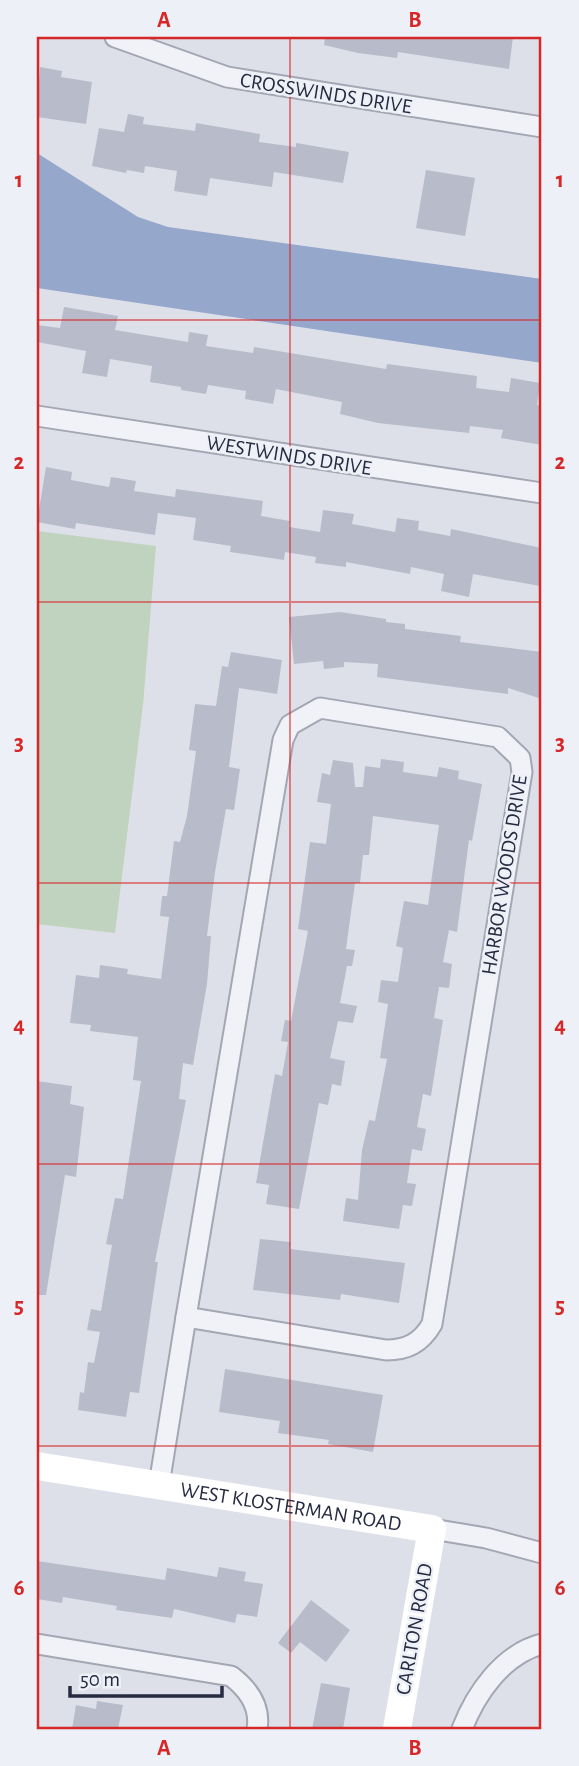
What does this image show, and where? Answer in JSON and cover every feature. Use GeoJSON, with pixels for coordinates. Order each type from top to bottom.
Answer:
{"type":"FeatureCollection","features":[{"type":"Feature","properties":{"kind":"street","name":"CROSSWINDS DRIVE"},"geometry":{"type":"LineString","coordinates":[[115,37],[227,77],[542,127]]}},
{"type":"Feature","properties":{"kind":"street","name":"WESTWINDS DRIVE"},"geometry":{"type":"LineString","coordinates":[[37,416],[542,493]]}},
{"type":"Feature","properties":{"kind":"street","name":"HARBOR WOODS DRIVE"},"geometry":{"type":"LineString","coordinates":[[159,1485],[186,1317],[283,740],[290,725],[320,708],[498,737],[520,758],[522,772],[432,1324],[416,1343],[401,1350],[386,1350],[186,1317]]}},
{"type":"Feature","properties":{"kind":"street","name":"WEST KLOSTERMAN ROAD"},"geometry":{"type":"LineString","coordinates":[[37,1466],[486,1538],[542,1553]]}},
{"type":"Feature","properties":{"kind":"street","name":"CARLTON ROAD"},"geometry":{"type":"LineString","coordinates":[[397,1729],[432,1529]]}},
{"type":"Feature","properties":{"kind":"street"},"geometry":{"type":"LineString","coordinates":[[37,1644],[231,1676],[248,1691],[257,1725]]}},
{"type":"Feature","properties":{"kind":"street"},"geometry":{"type":"LineString","coordinates":[[462,1729],[482,1692],[502,1667],[523,1651],[542,1644]]}},
{"type":"Feature","properties":{"kind":"green space"},"geometry":{"type":"Polygon","coordinates":[[[37,531],[156,546],[143,705],[115,933],[37,924],[37,531]]]}},
{"type":"Feature","properties":{"kind":"water"},"geometry":{"type":"Polygon","coordinates":[[[37,153],[138,217],[168,227],[542,279],[542,363],[37,288],[37,153]]]}},
{"type":"Feature","properties":{"kind":"building"},"geometry":{"type":"Polygon","coordinates":[[[325,37],[513,37],[509,69],[398,52],[397,58],[358,53],[324,45],[325,37]]]}},
{"type":"Feature","properties":{"kind":"building"},"geometry":{"type":"Polygon","coordinates":[[[40,67],[62,71],[61,77],[92,82],[86,124],[37,117],[40,67]]]}},
{"type":"Feature","properties":{"kind":"building"},"geometry":{"type":"Polygon","coordinates":[[[128,114],[144,117],[143,124],[195,131],[196,123],[260,134],[259,142],[296,147],[296,143],[349,152],[343,183],[274,172],[272,187],[210,178],[207,196],[174,191],[177,171],[145,166],[144,173],[127,170],[126,173],[92,166],[99,128],[124,132],[128,114]]]}},
{"type":"Feature","properties":{"kind":"building"},"geometry":{"type":"Polygon","coordinates":[[[426,170],[475,178],[465,236],[416,228],[426,170]]]}},
{"type":"Feature","properties":{"kind":"building"},"geometry":{"type":"Polygon","coordinates":[[[64,307],[118,316],[115,330],[188,342],[189,332],[208,335],[206,346],[253,353],[254,347],[386,369],[387,364],[477,376],[476,388],[509,392],[511,378],[540,383],[537,405],[542,406],[542,445],[501,438],[503,430],[470,426],[469,433],[378,423],[340,414],[342,402],[276,389],[273,404],[245,399],[246,391],[208,385],[206,394],[181,390],[181,387],[150,382],[152,366],[110,359],[107,377],[82,373],[86,351],[37,342],[37,325],[60,328],[64,307]]]}},
{"type":"Feature","properties":{"kind":"building"},"geometry":{"type":"Polygon","coordinates":[[[46,467],[72,472],[71,480],[109,487],[111,477],[136,481],[134,491],[175,497],[176,489],[263,501],[261,516],[290,521],[289,527],[320,532],[323,510],[354,514],[352,524],[395,532],[397,518],[419,521],[418,530],[450,536],[451,529],[542,548],[540,586],[473,574],[469,597],[441,591],[444,574],[411,567],[410,574],[346,562],[346,567],[315,563],[316,557],[285,552],[284,560],[230,552],[231,546],[193,540],[196,518],[158,513],[155,535],[76,523],[75,529],[37,522],[46,467]]]}},
{"type":"Feature","properties":{"kind":"building"},"geometry":{"type":"Polygon","coordinates":[[[340,612],[386,619],[386,622],[405,624],[405,629],[461,636],[460,642],[542,652],[542,699],[508,688],[508,694],[377,677],[378,664],[344,662],[344,667],[324,669],[323,661],[294,664],[289,617],[340,612]]]}},
{"type":"Feature","properties":{"kind":"building"},"geometry":{"type":"Polygon","coordinates":[[[231,652],[282,660],[277,694],[239,688],[229,767],[240,769],[234,810],[226,809],[215,872],[207,936],[211,936],[207,984],[193,1065],[183,1063],[179,1099],[186,1100],[155,1262],[158,1262],[139,1393],[130,1392],[126,1417],[78,1410],[80,1392],[84,1393],[88,1362],[94,1363],[100,1332],[87,1330],[91,1309],[101,1311],[112,1245],[106,1244],[115,1198],[123,1199],[141,1081],[133,1080],[138,1037],[90,1031],[91,1025],[70,1023],[76,975],[99,978],[100,965],[128,969],[127,974],[161,979],[169,917],[160,916],[162,896],[167,896],[174,841],[180,842],[187,816],[196,751],[189,750],[195,704],[216,706],[222,666],[228,667],[231,652]]]}},
{"type":"Feature","properties":{"kind":"building"},"geometry":{"type":"Polygon","coordinates":[[[381,759],[404,762],[403,772],[437,777],[439,767],[459,771],[458,779],[482,784],[472,841],[469,840],[457,932],[449,930],[443,962],[452,964],[449,988],[439,987],[434,1018],[443,1020],[431,1096],[423,1094],[417,1127],[426,1129],[422,1151],[412,1149],[407,1183],[416,1184],[412,1206],[403,1205],[399,1229],[343,1221],[346,1198],[358,1200],[362,1150],[369,1120],[375,1121],[387,1059],[380,1058],[388,1004],[378,1002],[381,980],[398,982],[403,948],[396,946],[404,901],[428,905],[439,825],[373,816],[369,855],[363,855],[360,883],[355,883],[346,949],[355,950],[352,966],[347,966],[340,1003],[357,1006],[353,1023],[338,1021],[330,1058],[345,1061],[341,1086],[332,1084],[328,1105],[319,1103],[299,1209],[266,1204],[269,1185],[256,1183],[275,1074],[282,1076],[288,1042],[281,1041],[285,1020],[291,1021],[308,931],[298,929],[310,842],[326,844],[331,804],[317,802],[322,773],[330,775],[333,760],[353,763],[355,787],[363,787],[365,766],[380,768],[381,759]]]}},
{"type":"Feature","properties":{"kind":"building"},"geometry":{"type":"Polygon","coordinates":[[[37,1081],[72,1086],[70,1104],[84,1107],[76,1177],[65,1175],[46,1295],[37,1295],[37,1081]]]}},
{"type":"Feature","properties":{"kind":"building"},"geometry":{"type":"Polygon","coordinates":[[[260,1239],[291,1242],[290,1249],[405,1263],[399,1303],[341,1294],[340,1300],[253,1290],[260,1239]]]}},
{"type":"Feature","properties":{"kind":"building"},"geometry":{"type":"Polygon","coordinates":[[[225,1369],[383,1395],[373,1452],[328,1444],[329,1440],[278,1433],[280,1421],[219,1412],[225,1369]]]}},
{"type":"Feature","properties":{"kind":"building"},"geometry":{"type":"Polygon","coordinates":[[[37,1561],[165,1580],[167,1568],[217,1577],[219,1567],[246,1572],[244,1581],[263,1584],[257,1617],[237,1614],[235,1623],[174,1609],[172,1618],[116,1610],[117,1606],[63,1597],[62,1603],[37,1599],[37,1561]]]}},
{"type":"Feature","properties":{"kind":"building"},"geometry":{"type":"Polygon","coordinates":[[[311,1600],[350,1630],[326,1662],[300,1642],[291,1653],[278,1643],[311,1600]]]}},
{"type":"Feature","properties":{"kind":"building"},"geometry":{"type":"Polygon","coordinates":[[[321,1683],[350,1688],[343,1729],[312,1729],[321,1683]]]}},
{"type":"Feature","properties":{"kind":"building"},"geometry":{"type":"Polygon","coordinates":[[[97,1701],[123,1705],[118,1729],[72,1729],[76,1705],[96,1709],[97,1701]]]}}]}
